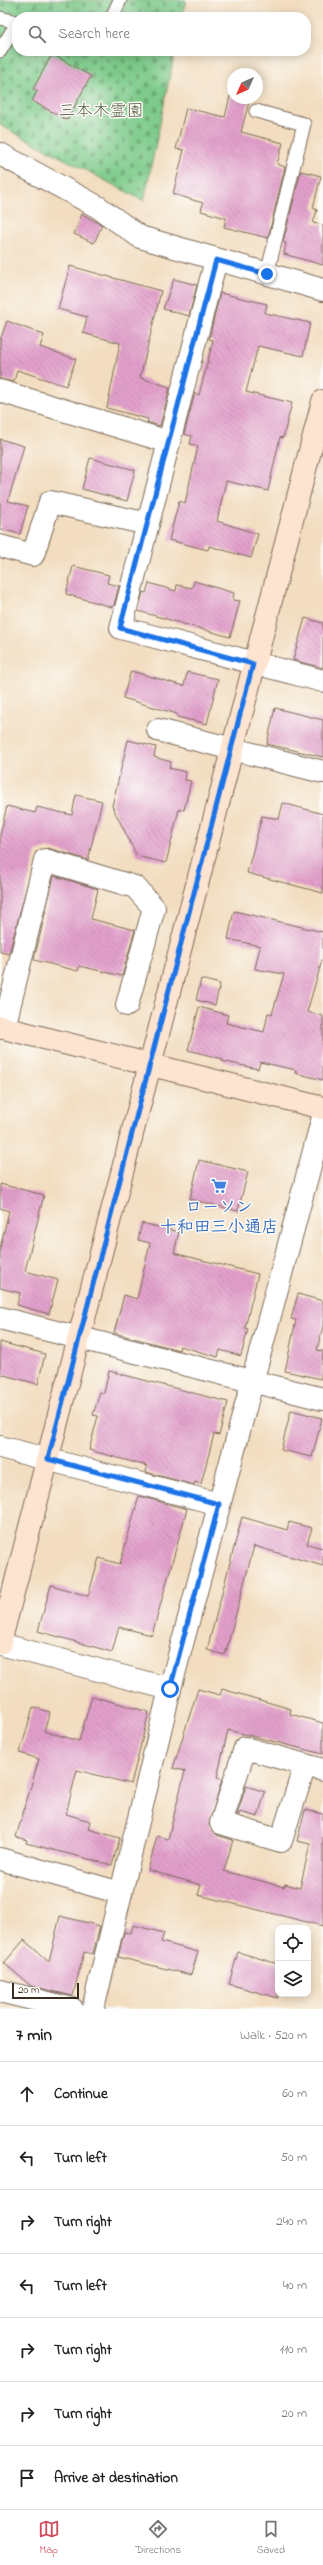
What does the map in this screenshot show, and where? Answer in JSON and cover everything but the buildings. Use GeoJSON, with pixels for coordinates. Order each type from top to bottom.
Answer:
{"type":"FeatureCollection","features":[{"type":"Feature","properties":{"kind":"street"},"geometry":{"type":"LineString","coordinates":[[0,154],[98,207],[140,237],[323,290]]}},
{"type":"Feature","properties":{"kind":"street"},"geometry":{"type":"LineString","coordinates":[[216,260],[120,628],[253,664],[323,681]]}},
{"type":"Feature","properties":{"kind":"street"},"geometry":{"type":"LineString","coordinates":[[0,391],[169,442]]}},
{"type":"Feature","properties":{"kind":"street"},"geometry":{"type":"LineString","coordinates":[[170,1689],[0,1644],[151,1064],[230,750],[323,401]]}},
{"type":"Feature","properties":{"kind":"street"},"geometry":{"type":"LineString","coordinates":[[0,546],[33,554],[50,502],[148,524]]}},
{"type":"Feature","properties":{"kind":"street"},"geometry":{"type":"LineString","coordinates":[[158,730],[230,750],[323,772]]}},
{"type":"Feature","properties":{"kind":"street"},"geometry":{"type":"LineString","coordinates":[[128,1005],[154,908],[135,887],[44,860],[2,1027],[323,1108]]}},
{"type":"Feature","properties":{"kind":"street"},"geometry":{"type":"LineString","coordinates":[[93,2009],[170,1689],[323,1116]]}},
{"type":"Feature","properties":{"kind":"street"},"geometry":{"type":"LineString","coordinates":[[0,1318],[323,1399]]}},
{"type":"Feature","properties":{"kind":"street"},"geometry":{"type":"LineString","coordinates":[[0,1447],[219,1504]]}},
{"type":"Feature","properties":{"kind":"street"},"geometry":{"type":"LineString","coordinates":[[245,1748],[314,1768],[281,1841],[221,1823],[245,1748]]}},
{"type":"Feature","properties":{"kind":"street"},"geometry":{"type":"LineString","coordinates":[[0,1859],[121,1893]]}},
{"type":"Feature","properties":{"kind":"street"},"geometry":{"type":"LineString","coordinates":[[0,1991],[72,2009]]}},
{"type":"Feature","properties":{"kind":"lane"},"geometry":{"type":"LineString","coordinates":[[114,12],[120,0]]}},
{"type":"Feature","properties":{"kind":"lane"},"geometry":{"type":"LineString","coordinates":[[0,18],[12,21]]}},
{"type":"Feature","properties":{"kind":"lane"},"geometry":{"type":"LineString","coordinates":[[0,51],[12,31]]}},
{"type":"Feature","properties":{"kind":"lane"},"geometry":{"type":"LineString","coordinates":[[256,111],[304,124],[267,274]]}},
{"type":"Feature","properties":{"kind":"green space","name":"三本木霊園"},"geometry":{"type":"Polygon","coordinates":[[[0,0],[186,0],[183,12],[12,12],[12,56],[174,56],[144,201],[0,125],[0,0]]]}},
{"type":"Feature","properties":{"kind":"place","name":"ローソン 十和田三小通店"},"geometry":{"type":"Point","coordinates":[219,1186]}},
{"type":"Feature","properties":{"kind":"route"},"geometry":{"type":"LineString","coordinates":[[170,1689],[219,1504],[48,1459],[253,664],[120,628],[216,260],[267,274]]}}]}
